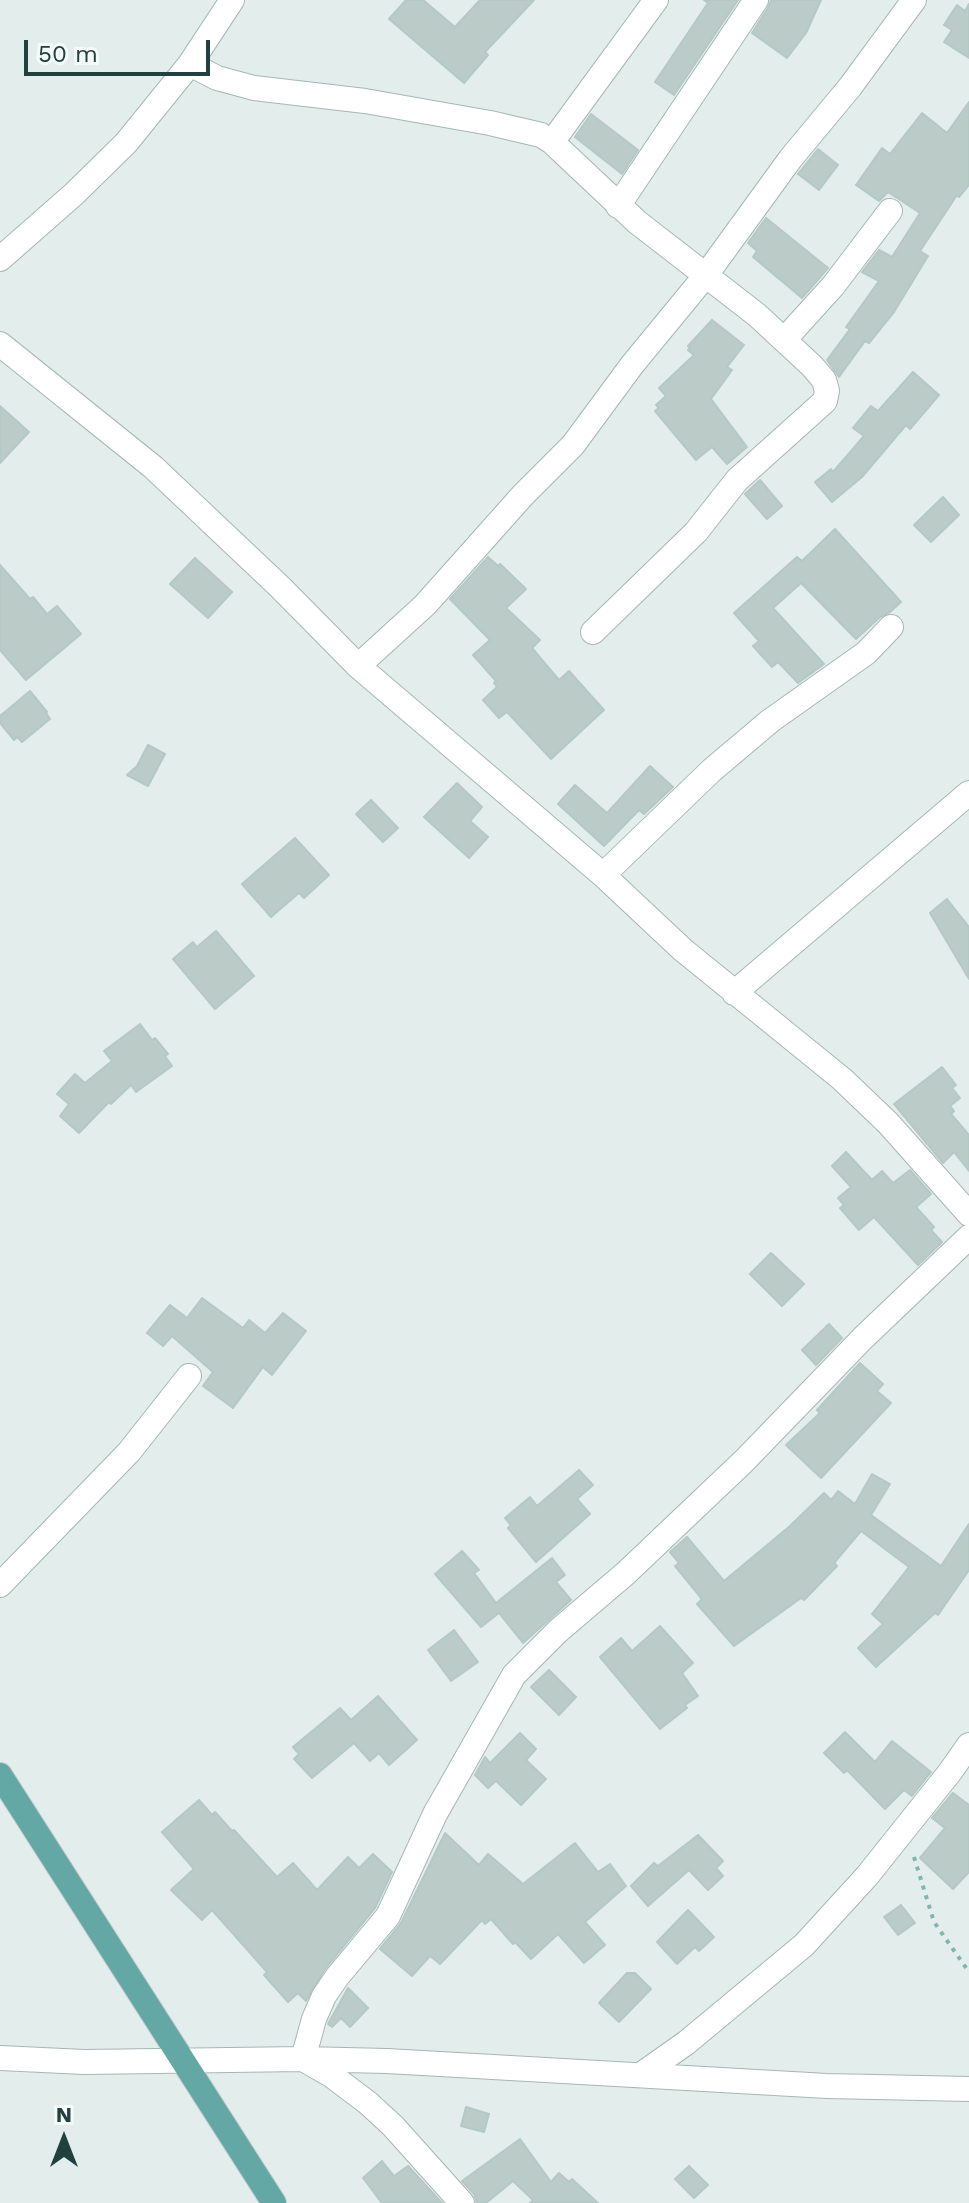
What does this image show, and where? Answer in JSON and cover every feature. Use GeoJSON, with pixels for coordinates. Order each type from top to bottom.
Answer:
{"type":"FeatureCollection","features":[{"type":"Feature","properties":{"kind":"main road"},"geometry":{"type":"LineString","coordinates":[[0,1775],[274,2203]]}},
{"type":"Feature","properties":{"kind":"street"},"geometry":{"type":"LineString","coordinates":[[0,259],[126,143],[190,64],[232,0]]}},
{"type":"Feature","properties":{"kind":"street"},"geometry":{"type":"LineString","coordinates":[[552,142],[656,0]]}},
{"type":"Feature","properties":{"kind":"street"},"geometry":{"type":"LineString","coordinates":[[618,206],[756,0]]}},
{"type":"Feature","properties":{"kind":"street"},"geometry":{"type":"LineString","coordinates":[[358,666],[425,605],[523,495],[573,445],[914,0]]}},
{"type":"Feature","properties":{"kind":"street"},"geometry":{"type":"LineString","coordinates":[[190,64],[217,78],[254,88],[347,98],[445,115],[531,132],[552,142],[618,206],[784,340],[824,380],[827,391],[825,401],[737,480],[696,532],[593,632]]}},
{"type":"Feature","properties":{"kind":"street"},"geometry":{"type":"LineString","coordinates":[[784,340],[833,286],[890,211]]}},
{"type":"Feature","properties":{"kind":"street"},"geometry":{"type":"LineString","coordinates":[[0,344],[153,467],[358,666],[603,875],[641,913],[734,993],[842,1079],[888,1123],[969,1214]]}},
{"type":"Feature","properties":{"kind":"street"},"geometry":{"type":"LineString","coordinates":[[603,875],[733,752],[770,721],[866,653],[891,627]]}},
{"type":"Feature","properties":{"kind":"street"},"geometry":{"type":"LineString","coordinates":[[734,993],[969,793]]}},
{"type":"Feature","properties":{"kind":"street"},"geometry":{"type":"LineString","coordinates":[[303,2059],[324,1996],[388,1916],[435,1814],[514,1675],[744,1461],[863,1338],[969,1237]]}},
{"type":"Feature","properties":{"kind":"street"},"geometry":{"type":"LineString","coordinates":[[0,1585],[129,1452],[189,1376]]}},
{"type":"Feature","properties":{"kind":"street"},"geometry":{"type":"LineString","coordinates":[[642,2074],[686,2043],[804,1945],[907,1828],[969,1745]]}},
{"type":"Feature","properties":{"kind":"street"},"geometry":{"type":"LineString","coordinates":[[0,2058],[84,2062],[303,2059],[642,2074],[827,2086],[957,2089],[969,2080]]}},
{"type":"Feature","properties":{"kind":"street"},"geometry":{"type":"LineString","coordinates":[[303,2059],[331,2075],[368,2103],[393,2126],[462,2203]]}},
{"type":"Feature","properties":{"kind":"path"},"geometry":{"type":"LineString","coordinates":[[907,1828],[930,1914],[945,1942],[969,1972]]}},
{"type":"Feature","properties":{"kind":"building"},"geometry":{"type":"Polygon","coordinates":[[[406,0],[423,0],[455,27],[480,0],[534,0],[485,52],[488,55],[464,83],[389,19],[406,0]]]}},
{"type":"Feature","properties":{"kind":"building"},"geometry":{"type":"Polygon","coordinates":[[[704,0],[738,0],[674,95],[655,82],[708,3],[704,0]]]}},
{"type":"Feature","properties":{"kind":"building"},"geometry":{"type":"Polygon","coordinates":[[[771,0],[821,0],[806,33],[787,58],[752,33],[771,0]]]}},
{"type":"Feature","properties":{"kind":"building"},"geometry":{"type":"Polygon","coordinates":[[[969,4],[969,58],[944,42],[952,30],[944,25],[957,5],[965,11],[969,4]]]}},
{"type":"Feature","properties":{"kind":"building"},"geometry":{"type":"Polygon","coordinates":[[[969,102],[969,185],[959,197],[957,195],[920,251],[928,256],[894,312],[869,343],[865,341],[839,377],[827,360],[879,281],[862,272],[879,250],[892,257],[920,213],[888,192],[879,201],[856,185],[882,148],[890,154],[922,113],[947,133],[969,102]]]}},
{"type":"Feature","properties":{"kind":"building"},"geometry":{"type":"Polygon","coordinates":[[[591,114],[638,150],[622,174],[575,137],[591,114]]]}},
{"type":"Feature","properties":{"kind":"building"},"geometry":{"type":"Polygon","coordinates":[[[818,149],[838,165],[819,190],[798,174],[818,149]]]}},
{"type":"Feature","properties":{"kind":"building"},"geometry":{"type":"Polygon","coordinates":[[[766,218],[828,268],[802,298],[753,257],[757,251],[748,243],[766,218]]]}},
{"type":"Feature","properties":{"kind":"building"},"geometry":{"type":"Polygon","coordinates":[[[712,320],[744,345],[727,367],[732,370],[711,399],[747,447],[727,464],[712,447],[696,460],[655,411],[659,408],[656,405],[666,396],[659,388],[694,355],[688,346],[712,320]]]}},
{"type":"Feature","properties":{"kind":"building"},"geometry":{"type":"Polygon","coordinates":[[[913,372],[939,395],[910,429],[906,425],[862,477],[832,502],[815,482],[831,469],[833,472],[864,436],[853,428],[871,406],[878,411],[913,372]]]}},
{"type":"Feature","properties":{"kind":"building"},"geometry":{"type":"Polygon","coordinates":[[[0,406],[29,432],[0,463],[0,406]]]}},
{"type":"Feature","properties":{"kind":"building"},"geometry":{"type":"Polygon","coordinates":[[[760,480],[782,506],[767,519],[745,494],[760,480]]]}},
{"type":"Feature","properties":{"kind":"building"},"geometry":{"type":"Polygon","coordinates":[[[943,497],[959,515],[931,542],[914,525],[943,497]]]}},
{"type":"Feature","properties":{"kind":"building"},"geometry":{"type":"Polygon","coordinates":[[[835,529],[901,602],[856,639],[801,583],[773,608],[824,664],[798,683],[778,662],[772,667],[753,646],[759,641],[734,613],[797,557],[802,561],[835,529]]]}},
{"type":"Feature","properties":{"kind":"building"},"geometry":{"type":"Polygon","coordinates":[[[488,557],[526,589],[506,608],[540,640],[532,648],[559,680],[569,671],[604,710],[551,759],[507,712],[499,718],[483,700],[497,687],[496,681],[473,655],[490,640],[450,599],[488,557]]]}},
{"type":"Feature","properties":{"kind":"building"},"geometry":{"type":"Polygon","coordinates":[[[195,558],[232,592],[208,618],[170,584],[195,558]]]}},
{"type":"Feature","properties":{"kind":"building"},"geometry":{"type":"Polygon","coordinates":[[[0,565],[47,614],[57,606],[81,634],[26,680],[0,650],[0,565]]]}},
{"type":"Feature","properties":{"kind":"building"},"geometry":{"type":"Polygon","coordinates":[[[30,691],[50,719],[22,742],[17,737],[14,740],[0,723],[0,716],[30,691]]]}},
{"type":"Feature","properties":{"kind":"building"},"geometry":{"type":"Polygon","coordinates":[[[148,745],[165,754],[148,786],[127,775],[137,766],[148,745]]]}},
{"type":"Feature","properties":{"kind":"building"},"geometry":{"type":"Polygon","coordinates":[[[650,766],[673,787],[644,814],[639,810],[604,846],[558,804],[575,785],[607,813],[650,766]]]}},
{"type":"Feature","properties":{"kind":"building"},"geometry":{"type":"Polygon","coordinates":[[[457,783],[482,807],[470,821],[488,837],[469,858],[424,817],[457,783]]]}},
{"type":"Feature","properties":{"kind":"building"},"geometry":{"type":"Polygon","coordinates":[[[371,800],[398,828],[383,842],[356,814],[371,800]]]}},
{"type":"Feature","properties":{"kind":"building"},"geometry":{"type":"Polygon","coordinates":[[[295,838],[329,875],[304,898],[299,893],[271,917],[242,884],[295,838]]]}},
{"type":"Feature","properties":{"kind":"building"},"geometry":{"type":"Polygon","coordinates":[[[947,899],[969,927],[969,979],[930,913],[947,899]]]}},
{"type":"Feature","properties":{"kind":"building"},"geometry":{"type":"Polygon","coordinates":[[[216,931],[254,976],[215,1009],[173,959],[193,942],[197,947],[216,931]]]}},
{"type":"Feature","properties":{"kind":"building"},"geometry":{"type":"Polygon","coordinates":[[[140,1024],[168,1054],[165,1056],[172,1066],[136,1092],[131,1085],[111,1104],[109,1102],[79,1133],[60,1116],[69,1104],[57,1094],[75,1074],[85,1083],[112,1061],[104,1051],[140,1024]]]}},
{"type":"Feature","properties":{"kind":"building"},"geometry":{"type":"Polygon","coordinates":[[[942,1067],[956,1085],[952,1088],[960,1098],[950,1106],[954,1111],[951,1114],[969,1135],[969,1171],[954,1152],[943,1163],[894,1104],[942,1067]]]}},
{"type":"Feature","properties":{"kind":"building"},"geometry":{"type":"Polygon","coordinates":[[[846,1152],[872,1180],[882,1171],[893,1183],[910,1170],[931,1194],[916,1207],[934,1227],[931,1230],[942,1242],[918,1265],[874,1217],[859,1230],[840,1208],[844,1205],[838,1198],[851,1187],[832,1166],[846,1152]]]}},
{"type":"Feature","properties":{"kind":"building"},"geometry":{"type":"Polygon","coordinates":[[[771,1253],[804,1284],[782,1306],[750,1274],[771,1253]]]}},
{"type":"Feature","properties":{"kind":"building"},"geometry":{"type":"Polygon","coordinates":[[[202,1298],[243,1328],[249,1320],[265,1333],[283,1313],[306,1331],[272,1375],[263,1367],[233,1408],[203,1386],[213,1372],[172,1336],[163,1346],[147,1333],[170,1305],[187,1318],[202,1298]]]}},
{"type":"Feature","properties":{"kind":"building"},"geometry":{"type":"Polygon","coordinates":[[[829,1324],[842,1338],[816,1365],[802,1350],[829,1324]]]}},
{"type":"Feature","properties":{"kind":"building"},"geometry":{"type":"Polygon","coordinates":[[[860,1363],[883,1384],[877,1391],[891,1403],[821,1478],[786,1445],[820,1413],[817,1410],[860,1363]]]}},
{"type":"Feature","properties":{"kind":"building"},"geometry":{"type":"Polygon","coordinates":[[[579,1470],[593,1485],[577,1499],[590,1514],[536,1562],[508,1528],[511,1525],[505,1518],[530,1497],[537,1506],[579,1470]]]}},
{"type":"Feature","properties":{"kind":"building"},"geometry":{"type":"Polygon","coordinates":[[[872,1474],[890,1484],[871,1515],[941,1566],[969,1524],[969,1570],[938,1615],[935,1613],[876,1667],[858,1648],[883,1624],[872,1614],[909,1567],[861,1531],[834,1563],[837,1566],[804,1600],[801,1598],[734,1646],[697,1604],[702,1599],[675,1566],[679,1563],[670,1552],[687,1537],[724,1581],[824,1493],[831,1500],[838,1491],[855,1504],[872,1474]]]}},
{"type":"Feature","properties":{"kind":"building"},"geometry":{"type":"Polygon","coordinates":[[[462,1551],[479,1570],[474,1573],[496,1603],[552,1558],[565,1575],[556,1582],[571,1600],[523,1643],[499,1613],[481,1627],[435,1574],[462,1551]]]}},
{"type":"Feature","properties":{"kind":"building"},"geometry":{"type":"Polygon","coordinates":[[[660,1626],[693,1663],[682,1673],[698,1696],[660,1729],[600,1657],[621,1638],[632,1651],[660,1626]]]}},
{"type":"Feature","properties":{"kind":"building"},"geometry":{"type":"Polygon","coordinates":[[[454,1630],[478,1662],[451,1681],[428,1650],[454,1630]]]}},
{"type":"Feature","properties":{"kind":"building"},"geometry":{"type":"Polygon","coordinates":[[[549,1670],[576,1697],[559,1715],[531,1687],[549,1670]]]}},
{"type":"Feature","properties":{"kind":"building"},"geometry":{"type":"Polygon","coordinates":[[[378,1696],[417,1740],[389,1765],[379,1753],[370,1761],[354,1743],[312,1778],[294,1759],[299,1754],[293,1747],[340,1708],[351,1720],[378,1696]]]}},
{"type":"Feature","properties":{"kind":"building"},"geometry":{"type":"Polygon","coordinates":[[[845,1732],[875,1762],[892,1741],[931,1772],[912,1796],[904,1790],[885,1809],[847,1770],[844,1773],[824,1753],[845,1732]]]}},
{"type":"Feature","properties":{"kind":"building"},"geometry":{"type":"Polygon","coordinates":[[[520,1733],[536,1749],[526,1760],[546,1779],[521,1805],[496,1781],[488,1788],[475,1775],[485,1757],[490,1763],[520,1733]]]}},
{"type":"Feature","properties":{"kind":"building"},"geometry":{"type":"Polygon","coordinates":[[[953,1793],[969,1805],[969,1872],[953,1889],[920,1858],[945,1828],[932,1818],[953,1793]]]}},
{"type":"Feature","properties":{"kind":"building"},"geometry":{"type":"Polygon","coordinates":[[[199,1800],[212,1815],[215,1812],[234,1830],[277,1877],[293,1863],[317,1890],[348,1857],[359,1868],[373,1854],[392,1872],[375,1908],[325,1969],[306,2001],[298,1993],[288,2002],[264,1975],[267,1972],[212,1910],[202,1920],[171,1890],[194,1869],[162,1832],[199,1800]]]}},
{"type":"Feature","properties":{"kind":"building"},"geometry":{"type":"Polygon","coordinates":[[[445,1833],[479,1865],[488,1854],[523,1884],[575,1843],[598,1872],[610,1864],[626,1886],[585,1922],[605,1945],[584,1963],[558,1934],[531,1959],[491,1919],[485,1924],[482,1920],[440,1964],[430,1956],[412,1976],[380,1949],[401,1923],[445,1833]]]}},
{"type":"Feature","properties":{"kind":"building"},"geometry":{"type":"Polygon","coordinates":[[[698,1835],[723,1861],[716,1868],[723,1876],[708,1890],[689,1870],[648,1906],[631,1886],[654,1863],[658,1866],[698,1835]]]}},
{"type":"Feature","properties":{"kind":"building"},"geometry":{"type":"Polygon","coordinates":[[[901,1905],[915,1923],[898,1935],[884,1917],[901,1905]]]}},
{"type":"Feature","properties":{"kind":"building"},"geometry":{"type":"Polygon","coordinates":[[[688,1910],[714,1937],[699,1951],[695,1947],[677,1964],[657,1942],[688,1910]]]}},
{"type":"Feature","properties":{"kind":"building"},"geometry":{"type":"Polygon","coordinates":[[[627,1973],[635,1973],[651,1989],[619,2022],[599,2003],[627,1973]]]}},
{"type":"Feature","properties":{"kind":"building"},"geometry":{"type":"Polygon","coordinates":[[[348,1988],[368,2008],[350,2027],[341,2018],[332,2027],[328,2024],[348,1988]]]}},
{"type":"Feature","properties":{"kind":"building"},"geometry":{"type":"Polygon","coordinates":[[[466,2107],[489,2114],[484,2132],[461,2126],[466,2107]]]}},
{"type":"Feature","properties":{"kind":"building"},"geometry":{"type":"Polygon","coordinates":[[[520,2139],[551,2182],[559,2173],[569,2182],[572,2179],[598,2203],[530,2203],[533,2200],[513,2181],[486,2203],[477,2203],[474,2194],[462,2181],[520,2139]]]}},
{"type":"Feature","properties":{"kind":"building"},"geometry":{"type":"Polygon","coordinates":[[[382,2161],[394,2176],[408,2166],[442,2203],[382,2203],[363,2178],[382,2161]]]}},
{"type":"Feature","properties":{"kind":"building"},"geometry":{"type":"Polygon","coordinates":[[[689,2166],[708,2185],[694,2198],[675,2179],[689,2166]]]}}]}
